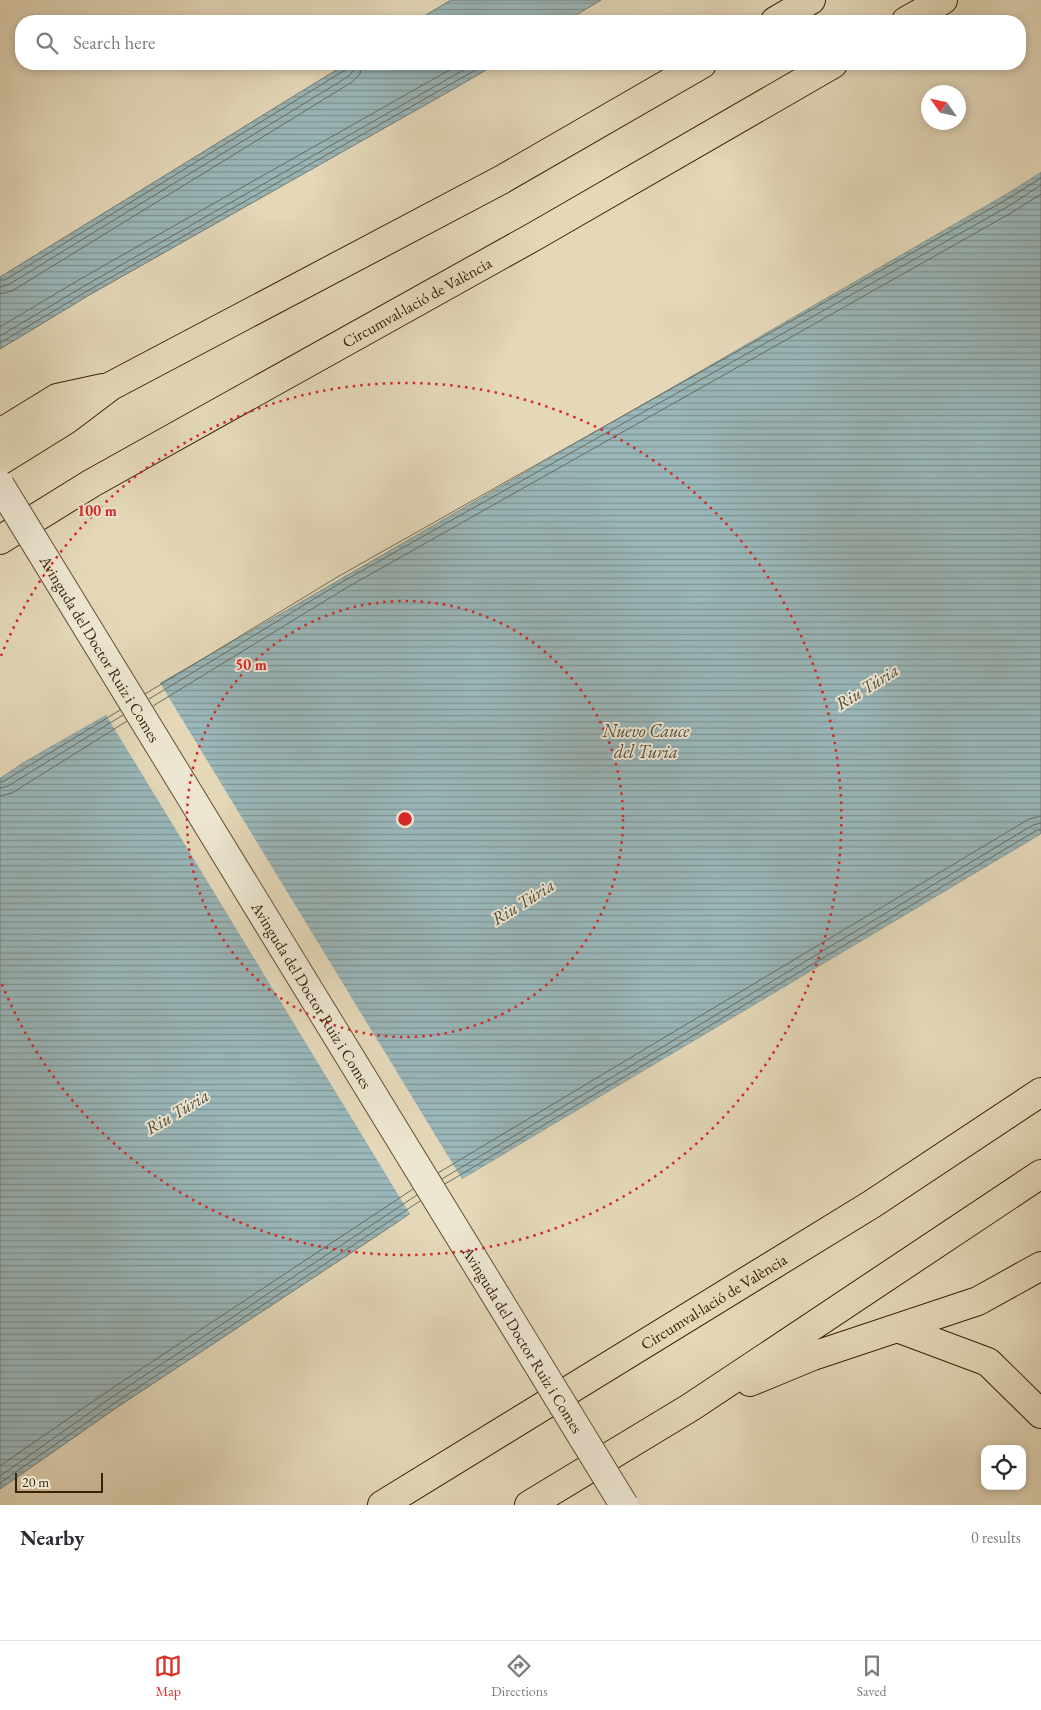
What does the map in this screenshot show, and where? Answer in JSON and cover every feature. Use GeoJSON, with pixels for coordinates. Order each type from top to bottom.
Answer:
{"type":"FeatureCollection","features":[{"type":"Feature","properties":{"kind":"highway"},"geometry":{"type":"LineString","coordinates":[[785,15],[811,0]]}},
{"type":"Feature","properties":{"kind":"highway"},"geometry":{"type":"LineString","coordinates":[[917,15],[943,0]]}},
{"type":"Feature","properties":{"kind":"highway"},"geometry":{"type":"LineString","coordinates":[[0,461],[66,420],[111,386],[501,180],[692,70]]}},
{"type":"Feature","properties":{"kind":"highway","name":"Circumval·lació de València"},"geometry":{"type":"LineString","coordinates":[[0,540],[92,483],[535,236],[822,70]]}},
{"type":"Feature","properties":{"kind":"highway"},"geometry":{"type":"LineString","coordinates":[[0,433],[57,398],[111,386]]}},
{"type":"Feature","properties":{"kind":"highway","name":"Circumval·lació de València"},"geometry":{"type":"LineString","coordinates":[[382,1505],[872,1204],[1041,1092]]}},
{"type":"Feature","properties":{"kind":"highway"},"geometry":{"type":"LineString","coordinates":[[529,1505],[691,1407],[1041,1174]]}},
{"type":"Feature","properties":{"kind":"highway"},"geometry":{"type":"LineString","coordinates":[[691,1407],[813,1356],[978,1301],[1041,1266]]}},
{"type":"Feature","properties":{"kind":"highway"},"geometry":{"type":"LineString","coordinates":[[896,1328],[988,1362],[1041,1414]]}},
{"type":"Feature","properties":{"kind":"street","name":"Avinguda del Doctor Ruiz i Comes"},"geometry":{"type":"LineString","coordinates":[[0,485],[624,1505]]}},
{"type":"Feature","properties":{"kind":"water"},"geometry":{"type":"Polygon","coordinates":[[[451,0],[601,0],[576,15],[426,15],[451,0]]]}},
{"type":"Feature","properties":{"kind":"water"},"geometry":{"type":"Polygon","coordinates":[[[336,70],[486,70],[91,294],[0,349],[0,277],[336,70]]]}},
{"type":"Feature","properties":{"kind":"water","name":"Nuevo Cauce del Turia"},"geometry":{"type":"Polygon","coordinates":[[[1041,172],[1041,834],[469,1175],[119,1406],[0,1489],[0,778],[24,762],[1001,197],[1041,172]]]}},
{"type":"Feature","properties":{"kind":"pier"},"geometry":{"type":"Polygon","coordinates":[[[1041,170],[1041,172],[1001,197],[160,683],[462,1179],[1041,834],[1041,836],[470,1177],[324,1274],[410,1214],[106,715],[0,778],[0,775],[335,570],[1000,195],[1041,170]]]}},
{"type":"Feature","properties":{"kind":"water label","name":"Riu Túria"},"geometry":{"type":"Point","coordinates":[867,687]}},
{"type":"Feature","properties":{"kind":"water label","name":"Riu Túria"},"geometry":{"type":"Point","coordinates":[523,902]}},
{"type":"Feature","properties":{"kind":"water label","name":"Riu Túria"},"geometry":{"type":"Point","coordinates":[177,1112]}}]}
